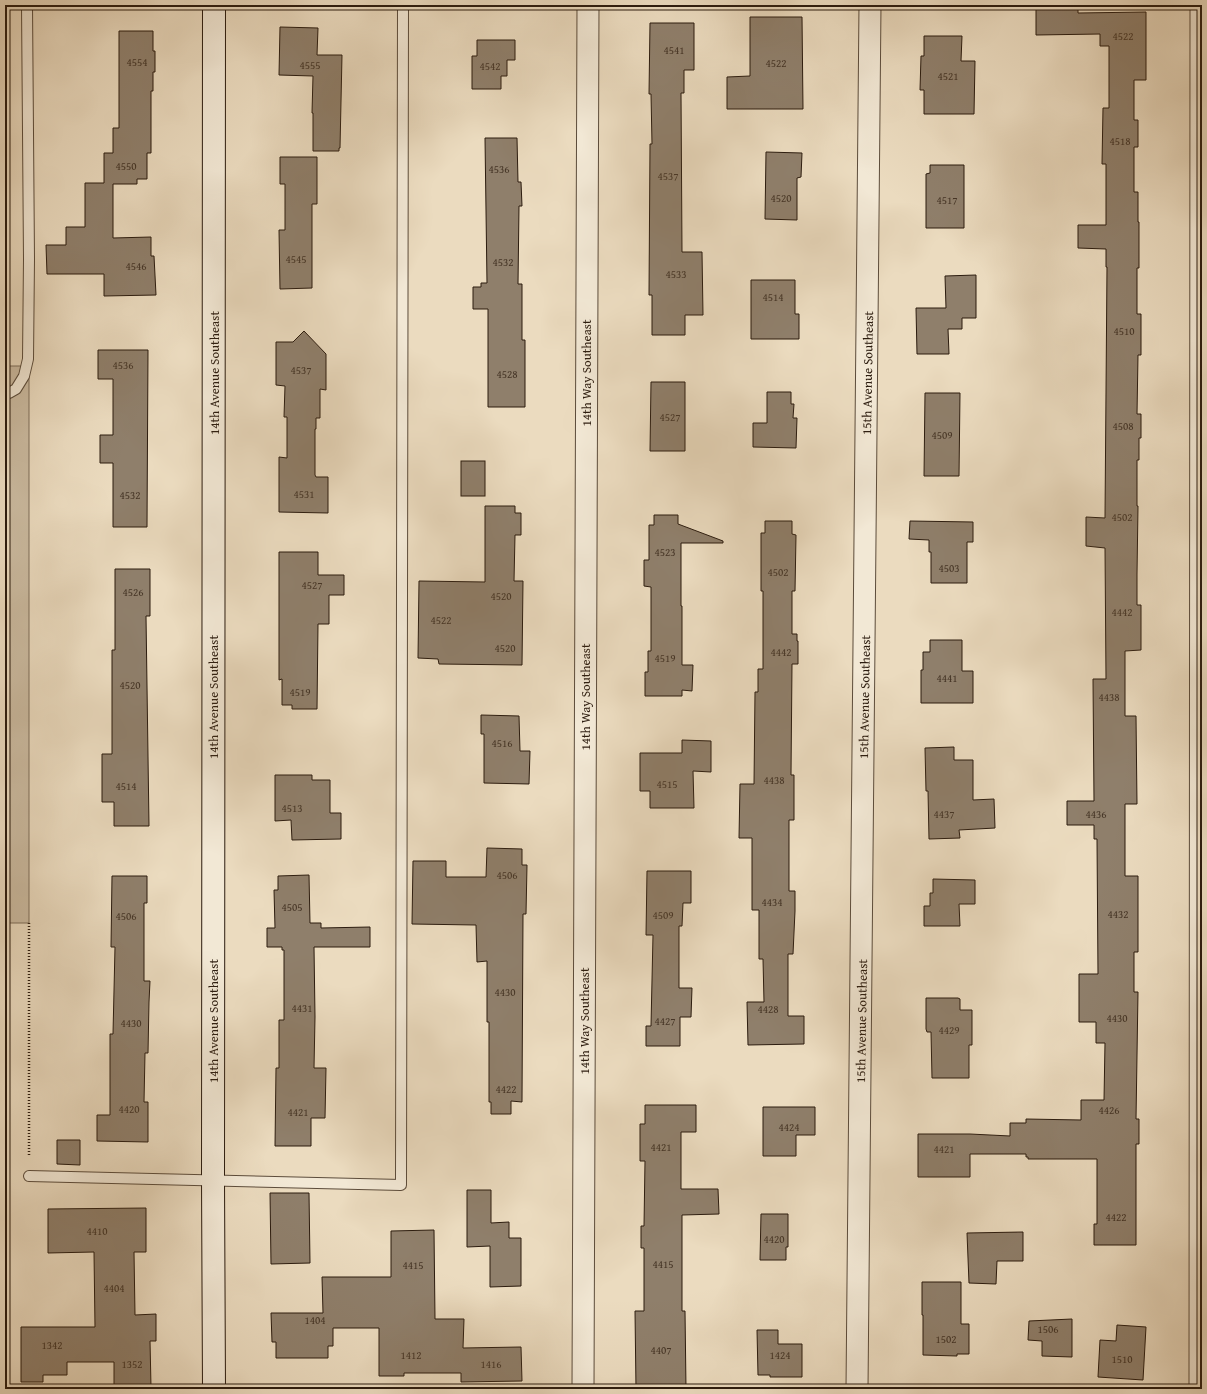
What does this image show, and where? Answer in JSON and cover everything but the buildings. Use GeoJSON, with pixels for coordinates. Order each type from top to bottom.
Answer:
{"type":"FeatureCollection","features":[{"type":"Feature","properties":{"kind":"street","name":"14th Avenue Southeast"},"geometry":{"type":"LineString","coordinates":[[214,5],[214,1389]]}},
{"type":"Feature","properties":{"kind":"street","name":"14th Way Southeast"},"geometry":{"type":"LineString","coordinates":[[583,1389],[588,5]]}},
{"type":"Feature","properties":{"kind":"street","name":"15th Avenue Southeast"},"geometry":{"type":"LineString","coordinates":[[857,1389],[870,5]]}},
{"type":"Feature","properties":{"kind":"street"},"geometry":{"type":"LineString","coordinates":[[1200,1389],[1201,5]]}},
{"type":"Feature","properties":{"kind":"lane"},"geometry":{"type":"LineString","coordinates":[[5,393],[9,393],[16,389],[24,376],[28,359],[29,259],[27,5]]}},
{"type":"Feature","properties":{"kind":"lane"},"geometry":{"type":"LineString","coordinates":[[30,1176],[401,1184],[403,5]]}},
{"type":"Feature","properties":{"kind":"path"},"geometry":{"type":"LineString","coordinates":[[30,923],[30,1176]]}},
{"type":"Feature","properties":{"kind":"shaded area"},"geometry":{"type":"Polygon","coordinates":[[[5,366],[29,366],[29,923],[5,923],[5,366]]]}}]}
